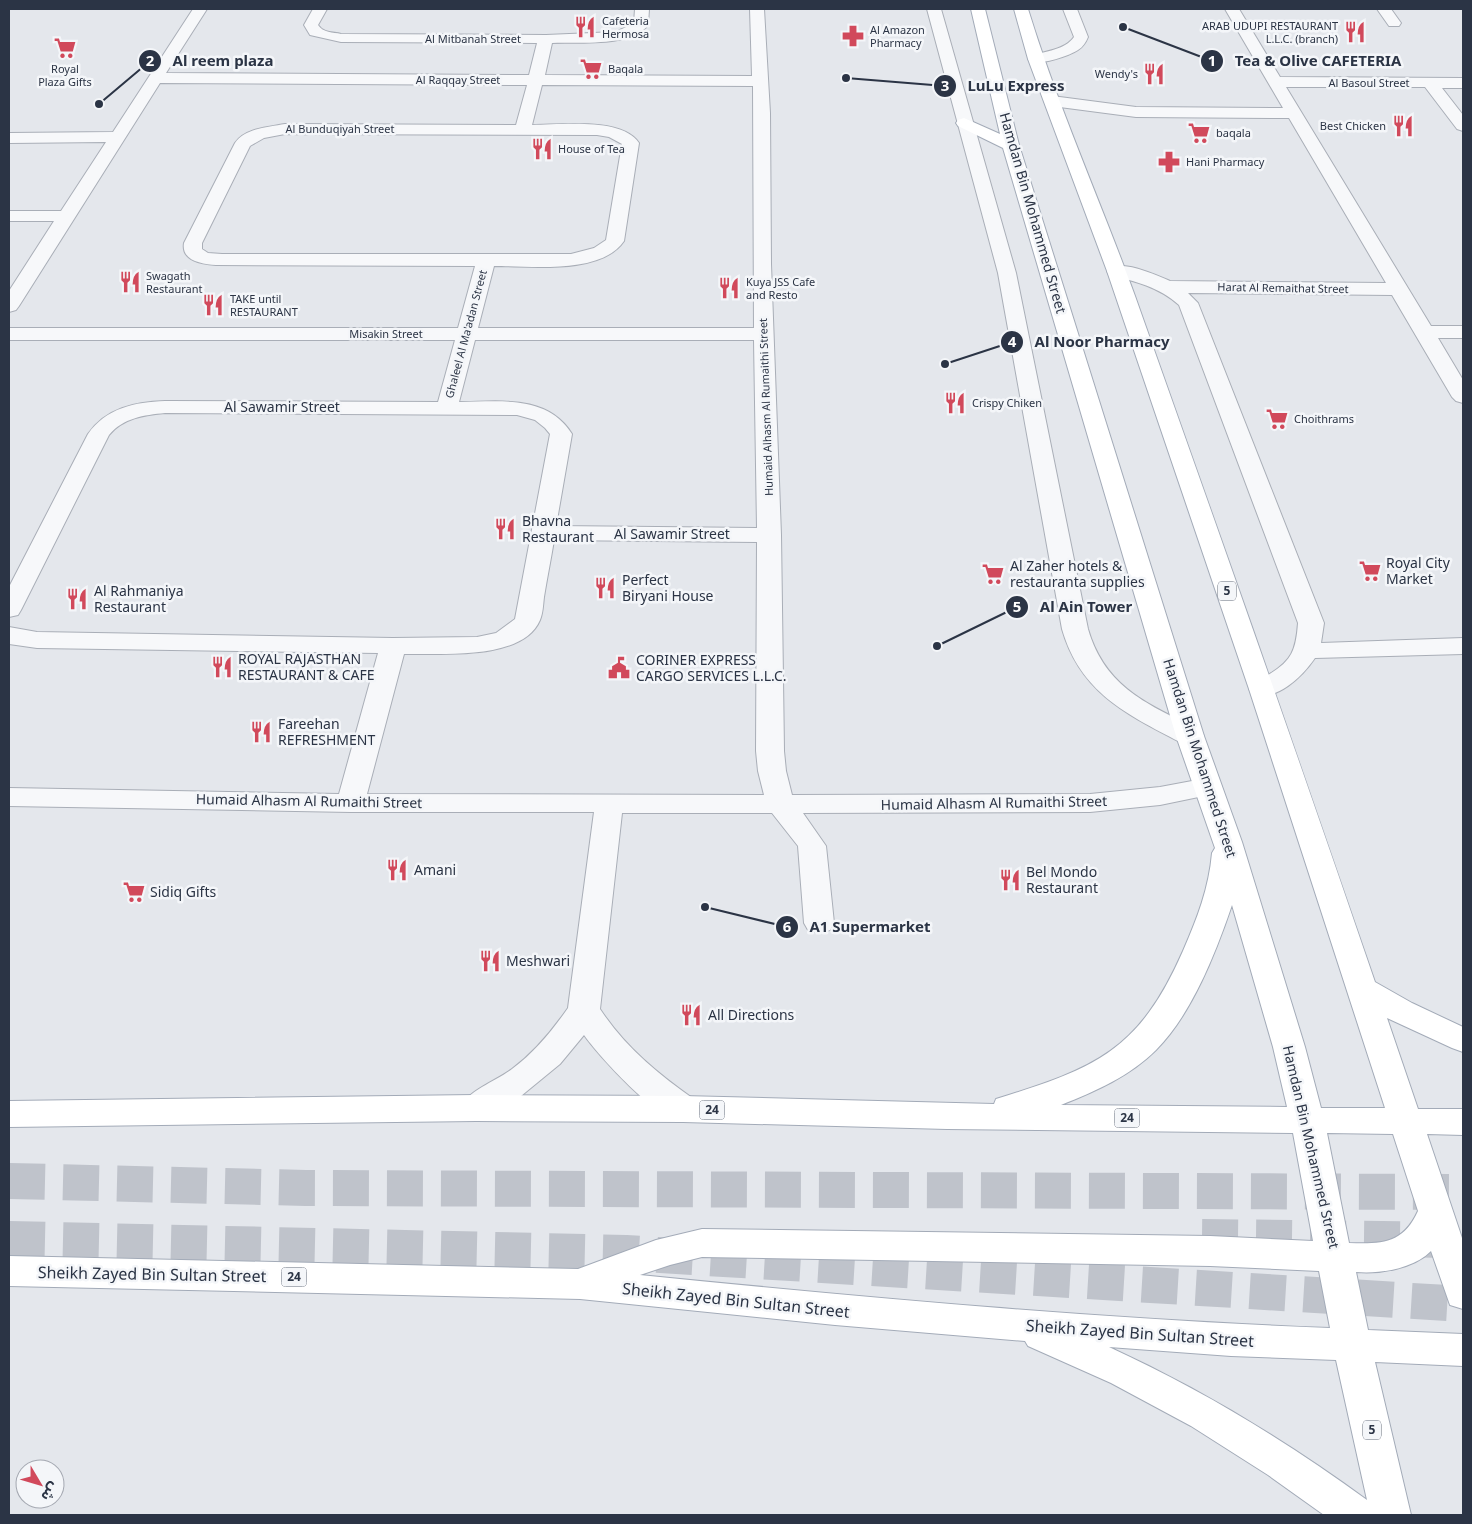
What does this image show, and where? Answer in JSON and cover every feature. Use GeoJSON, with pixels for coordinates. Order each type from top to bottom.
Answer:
{"type":"FeatureCollection","features":[{"type":"Feature","properties":{"kind":"main road","name":"Hamdan Bin Mohammed Street"},"geometry":{"type":"LineString","coordinates":[[978,9],[1011,145],[1190,736],[1228,842],[1289,1047],[1307,1120],[1352,1346],[1391,1515]]}},
{"type":"Feature","properties":{"kind":"main road","name":"5"},"geometry":{"type":"LineString","coordinates":[[1022,9],[1036,58],[1116,271],[1262,689],[1463,1294]]}},
{"type":"Feature","properties":{"kind":"main road"},"geometry":{"type":"LineString","coordinates":[[964,123],[1011,145]]}},
{"type":"Feature","properties":{"kind":"main road"},"geometry":{"type":"LineString","coordinates":[[948,1116],[993,1112],[1035,1101],[1075,1087],[1110,1068],[1144,1042],[1159,1025],[1188,976],[1210,926],[1226,879],[1228,842]]}},
{"type":"Feature","properties":{"kind":"main road"},"geometry":{"type":"LineString","coordinates":[[1362,989],[1401,1011],[1463,1040]]}},
{"type":"Feature","properties":{"kind":"main road","name":"24"},"geometry":{"type":"LineString","coordinates":[[9,1114],[476,1108],[683,1109],[948,1116],[1463,1122]]}},
{"type":"Feature","properties":{"kind":"main road"},"geometry":{"type":"LineString","coordinates":[[580,1284],[642,1258],[673,1248],[702,1243],[1210,1251],[1335,1258],[1386,1257],[1412,1247],[1426,1232],[1436,1210]]}},
{"type":"Feature","properties":{"kind":"main road","name":"Sheikh Zayed Bin Sultan Street"},"geometry":{"type":"LineString","coordinates":[[9,1271],[580,1284],[835,1310],[1017,1325],[1231,1340],[1463,1350]]}},
{"type":"Feature","properties":{"kind":"main road"},"geometry":{"type":"LineString","coordinates":[[1017,1325],[1097,1358],[1201,1412],[1262,1448],[1356,1515]]}},
{"type":"Feature","properties":{"kind":"street"},"geometry":{"type":"LineString","coordinates":[[9,306],[200,9]]}},
{"type":"Feature","properties":{"kind":"street","name":"Al Mitbanah Street"},"geometry":{"type":"LineString","coordinates":[[320,9],[311,25],[312,29],[322,35],[331,37],[546,39],[601,38],[628,33],[641,25],[642,9]]}},
{"type":"Feature","properties":{"kind":"street","name":"Humaid Alhasm Al Rumaithi Street"},"geometry":{"type":"LineString","coordinates":[[757,9],[762,113],[764,334],[769,535],[770,751],[772,770],[780,804],[798,825],[812,846],[819,923]]}},
{"type":"Feature","properties":{"kind":"street"},"geometry":{"type":"LineString","coordinates":[[934,9],[964,123],[1008,273],[1075,629],[1082,653],[1098,676],[1123,699],[1190,736]]}},
{"type":"Feature","properties":{"kind":"street"},"geometry":{"type":"LineString","coordinates":[[1036,58],[1070,48],[1080,41],[1081,37],[1070,9]]}},
{"type":"Feature","properties":{"kind":"street"},"geometry":{"type":"LineString","coordinates":[[1232,9],[1463,397]]}},
{"type":"Feature","properties":{"kind":"street"},"geometry":{"type":"LineString","coordinates":[[1384,9],[1394,23]]}},
{"type":"Feature","properties":{"kind":"street"},"geometry":{"type":"LineString","coordinates":[[523,130],[546,39]]}},
{"type":"Feature","properties":{"kind":"street","name":"Al Raqqay Street"},"geometry":{"type":"LineString","coordinates":[[156,78],[760,81]]}},
{"type":"Feature","properties":{"kind":"street","name":"Al Basoul Street"},"geometry":{"type":"LineString","coordinates":[[1275,82],[1463,83]]}},
{"type":"Feature","properties":{"kind":"street"},"geometry":{"type":"LineString","coordinates":[[1430,83],[1463,126]]}},
{"type":"Feature","properties":{"kind":"street"},"geometry":{"type":"LineString","coordinates":[[1052,101],[1136,112],[1293,113]]}},
{"type":"Feature","properties":{"kind":"street"},"geometry":{"type":"LineString","coordinates":[[1060,126],[1136,112]]}},
{"type":"Feature","properties":{"kind":"street","name":"Al Bunduqiyah Street"},"geometry":{"type":"LineString","coordinates":[[292,129],[523,130],[597,130],[625,137],[631,143],[616,241],[610,248],[600,253],[571,260],[216,260],[198,256],[191,248],[243,143],[259,134],[292,129]]}},
{"type":"Feature","properties":{"kind":"street"},"geometry":{"type":"LineString","coordinates":[[9,138],[117,138]]}},
{"type":"Feature","properties":{"kind":"street"},"geometry":{"type":"LineString","coordinates":[[9,216],[67,216]]}},
{"type":"Feature","properties":{"kind":"street","name":"Ghaleel Al Ma'adan Street"},"geometry":{"type":"LineString","coordinates":[[447,407],[486,260]]}},
{"type":"Feature","properties":{"kind":"street"},"geometry":{"type":"LineString","coordinates":[[1116,271],[1153,280],[1168,286],[1188,303],[1311,623],[1308,651],[1302,660],[1285,676],[1262,689]]}},
{"type":"Feature","properties":{"kind":"street","name":"Harat Al Remaithat Street"},"geometry":{"type":"LineString","coordinates":[[1168,286],[1398,289]]}},
{"type":"Feature","properties":{"kind":"street"},"geometry":{"type":"LineString","coordinates":[[1426,332],[1463,332]]}},
{"type":"Feature","properties":{"kind":"street","name":"Misakin Street"},"geometry":{"type":"LineString","coordinates":[[9,334],[764,334]]}},
{"type":"Feature","properties":{"kind":"street","name":"Al Sawamir Street"},"geometry":{"type":"LineString","coordinates":[[9,610],[99,434],[109,422],[117,417],[140,409],[165,407],[447,407],[516,409],[547,418],[557,425],[561,434],[545,533],[528,619],[524,626],[504,639],[477,646],[393,646],[37,640],[14,638],[9,635]]}},
{"type":"Feature","properties":{"kind":"street","name":"Al Sawamir Street"},"geometry":{"type":"LineString","coordinates":[[545,533],[769,535]]}},
{"type":"Feature","properties":{"kind":"street"},"geometry":{"type":"LineString","coordinates":[[351,803],[393,646]]}},
{"type":"Feature","properties":{"kind":"street"},"geometry":{"type":"LineString","coordinates":[[1308,651],[1463,646]]}},
{"type":"Feature","properties":{"kind":"street","name":"Humaid Alhasm Al Rumaithi Street"},"geometry":{"type":"LineString","coordinates":[[9,797],[351,803],[1090,803],[1160,796],[1208,787]]}},
{"type":"Feature","properties":{"kind":"street"},"geometry":{"type":"LineString","coordinates":[[476,1108],[511,1087],[542,1064],[566,1038],[584,1010],[609,803]]}},
{"type":"Feature","properties":{"kind":"street"},"geometry":{"type":"LineString","coordinates":[[584,1010],[601,1037],[623,1063],[651,1087],[683,1109]]}},
{"type":"Feature","properties":{"kind":"tunnel"},"geometry":{"type":"LineString","coordinates":[[9,1181],[306,1188],[1463,1192]]}},
{"type":"Feature","properties":{"kind":"tunnel"},"geometry":{"type":"LineString","coordinates":[[1202,1237],[1463,1240]]}},
{"type":"Feature","properties":{"kind":"tunnel"},"geometry":{"type":"LineString","coordinates":[[9,1239],[626,1253],[1463,1304]]}},
{"type":"Feature","properties":{"kind":"place","name":"Cafeteria Hermosa"},"geometry":{"type":"Point","coordinates":[585,27]}},
{"type":"Feature","properties":{"kind":"place","name":"Tea & Olive CAFETERIA"},"geometry":{"type":"Point","coordinates":[1123,27]}},
{"type":"Feature","properties":{"kind":"place","name":"ARAB UDUPI RESTAURANT L.L.C. (branch)"},"geometry":{"type":"Point","coordinates":[1355,32]}},
{"type":"Feature","properties":{"kind":"place","name":"Al Amazon Pharmacy"},"geometry":{"type":"Point","coordinates":[853,36]}},
{"type":"Feature","properties":{"kind":"place","name":"Royal Plaza Gifts"},"geometry":{"type":"Point","coordinates":[65,48]}},
{"type":"Feature","properties":{"kind":"place","name":"Baqala"},"geometry":{"type":"Point","coordinates":[591,69]}},
{"type":"Feature","properties":{"kind":"place","name":"Wendy's"},"geometry":{"type":"Point","coordinates":[1154,74]}},
{"type":"Feature","properties":{"kind":"place","name":"LuLu Express"},"geometry":{"type":"Point","coordinates":[846,78]}},
{"type":"Feature","properties":{"kind":"place","name":"Al reem plaza"},"geometry":{"type":"Point","coordinates":[99,104]}},
{"type":"Feature","properties":{"kind":"place","name":"Best Chicken"},"geometry":{"type":"Point","coordinates":[1403,126]}},
{"type":"Feature","properties":{"kind":"place","name":"baqala"},"geometry":{"type":"Point","coordinates":[1199,133]}},
{"type":"Feature","properties":{"kind":"place","name":"House of Tea"},"geometry":{"type":"Point","coordinates":[542,149]}},
{"type":"Feature","properties":{"kind":"place","name":"Hani Pharmacy"},"geometry":{"type":"Point","coordinates":[1169,162]}},
{"type":"Feature","properties":{"kind":"place","name":"Swagath Restaurant"},"geometry":{"type":"Point","coordinates":[130,282]}},
{"type":"Feature","properties":{"kind":"place","name":"Kuya JSS Cafe and Resto"},"geometry":{"type":"Point","coordinates":[729,288]}},
{"type":"Feature","properties":{"kind":"place","name":"TAKE until RESTAURANT"},"geometry":{"type":"Point","coordinates":[213,305]}},
{"type":"Feature","properties":{"kind":"place","name":"Al Noor Pharmacy"},"geometry":{"type":"Point","coordinates":[945,364]}},
{"type":"Feature","properties":{"kind":"place","name":"Crispy Chiken"},"geometry":{"type":"Point","coordinates":[955,403]}},
{"type":"Feature","properties":{"kind":"place","name":"Choithrams"},"geometry":{"type":"Point","coordinates":[1277,419]}},
{"type":"Feature","properties":{"kind":"place","name":"Bhavna Restaurant"},"geometry":{"type":"Point","coordinates":[505,529]}},
{"type":"Feature","properties":{"kind":"place","name":"Royal City Market"},"geometry":{"type":"Point","coordinates":[1370,571]}},
{"type":"Feature","properties":{"kind":"place","name":"Al Zaher hotels & restauranta supplies"},"geometry":{"type":"Point","coordinates":[993,574]}},
{"type":"Feature","properties":{"kind":"place","name":"Perfect Biryani House"},"geometry":{"type":"Point","coordinates":[605,588]}},
{"type":"Feature","properties":{"kind":"place","name":"Al Rahmaniya Restaurant"},"geometry":{"type":"Point","coordinates":[77,599]}},
{"type":"Feature","properties":{"kind":"place","name":"Al Ain Tower"},"geometry":{"type":"Point","coordinates":[937,646]}},
{"type":"Feature","properties":{"kind":"place","name":"ROYAL RAJASTHAN RESTAURANT & CAFE"},"geometry":{"type":"Point","coordinates":[222,667]}},
{"type":"Feature","properties":{"kind":"place","name":"CORINER EXPRESS CARGO SERVICES L.L.C."},"geometry":{"type":"Point","coordinates":[619,668]}},
{"type":"Feature","properties":{"kind":"place","name":"Fareehan REFRESHMENT"},"geometry":{"type":"Point","coordinates":[261,732]}},
{"type":"Feature","properties":{"kind":"place","name":"Amani"},"geometry":{"type":"Point","coordinates":[397,870]}},
{"type":"Feature","properties":{"kind":"place","name":"Bel Mondo Restaurant"},"geometry":{"type":"Point","coordinates":[1010,880]}},
{"type":"Feature","properties":{"kind":"place","name":"Sidiq Gifts"},"geometry":{"type":"Point","coordinates":[134,892]}},
{"type":"Feature","properties":{"kind":"place","name":"A1 Supermarket"},"geometry":{"type":"Point","coordinates":[705,907]}},
{"type":"Feature","properties":{"kind":"place","name":"Meshwari"},"geometry":{"type":"Point","coordinates":[490,961]}},
{"type":"Feature","properties":{"kind":"place","name":"All Directions"},"geometry":{"type":"Point","coordinates":[691,1015]}}]}
